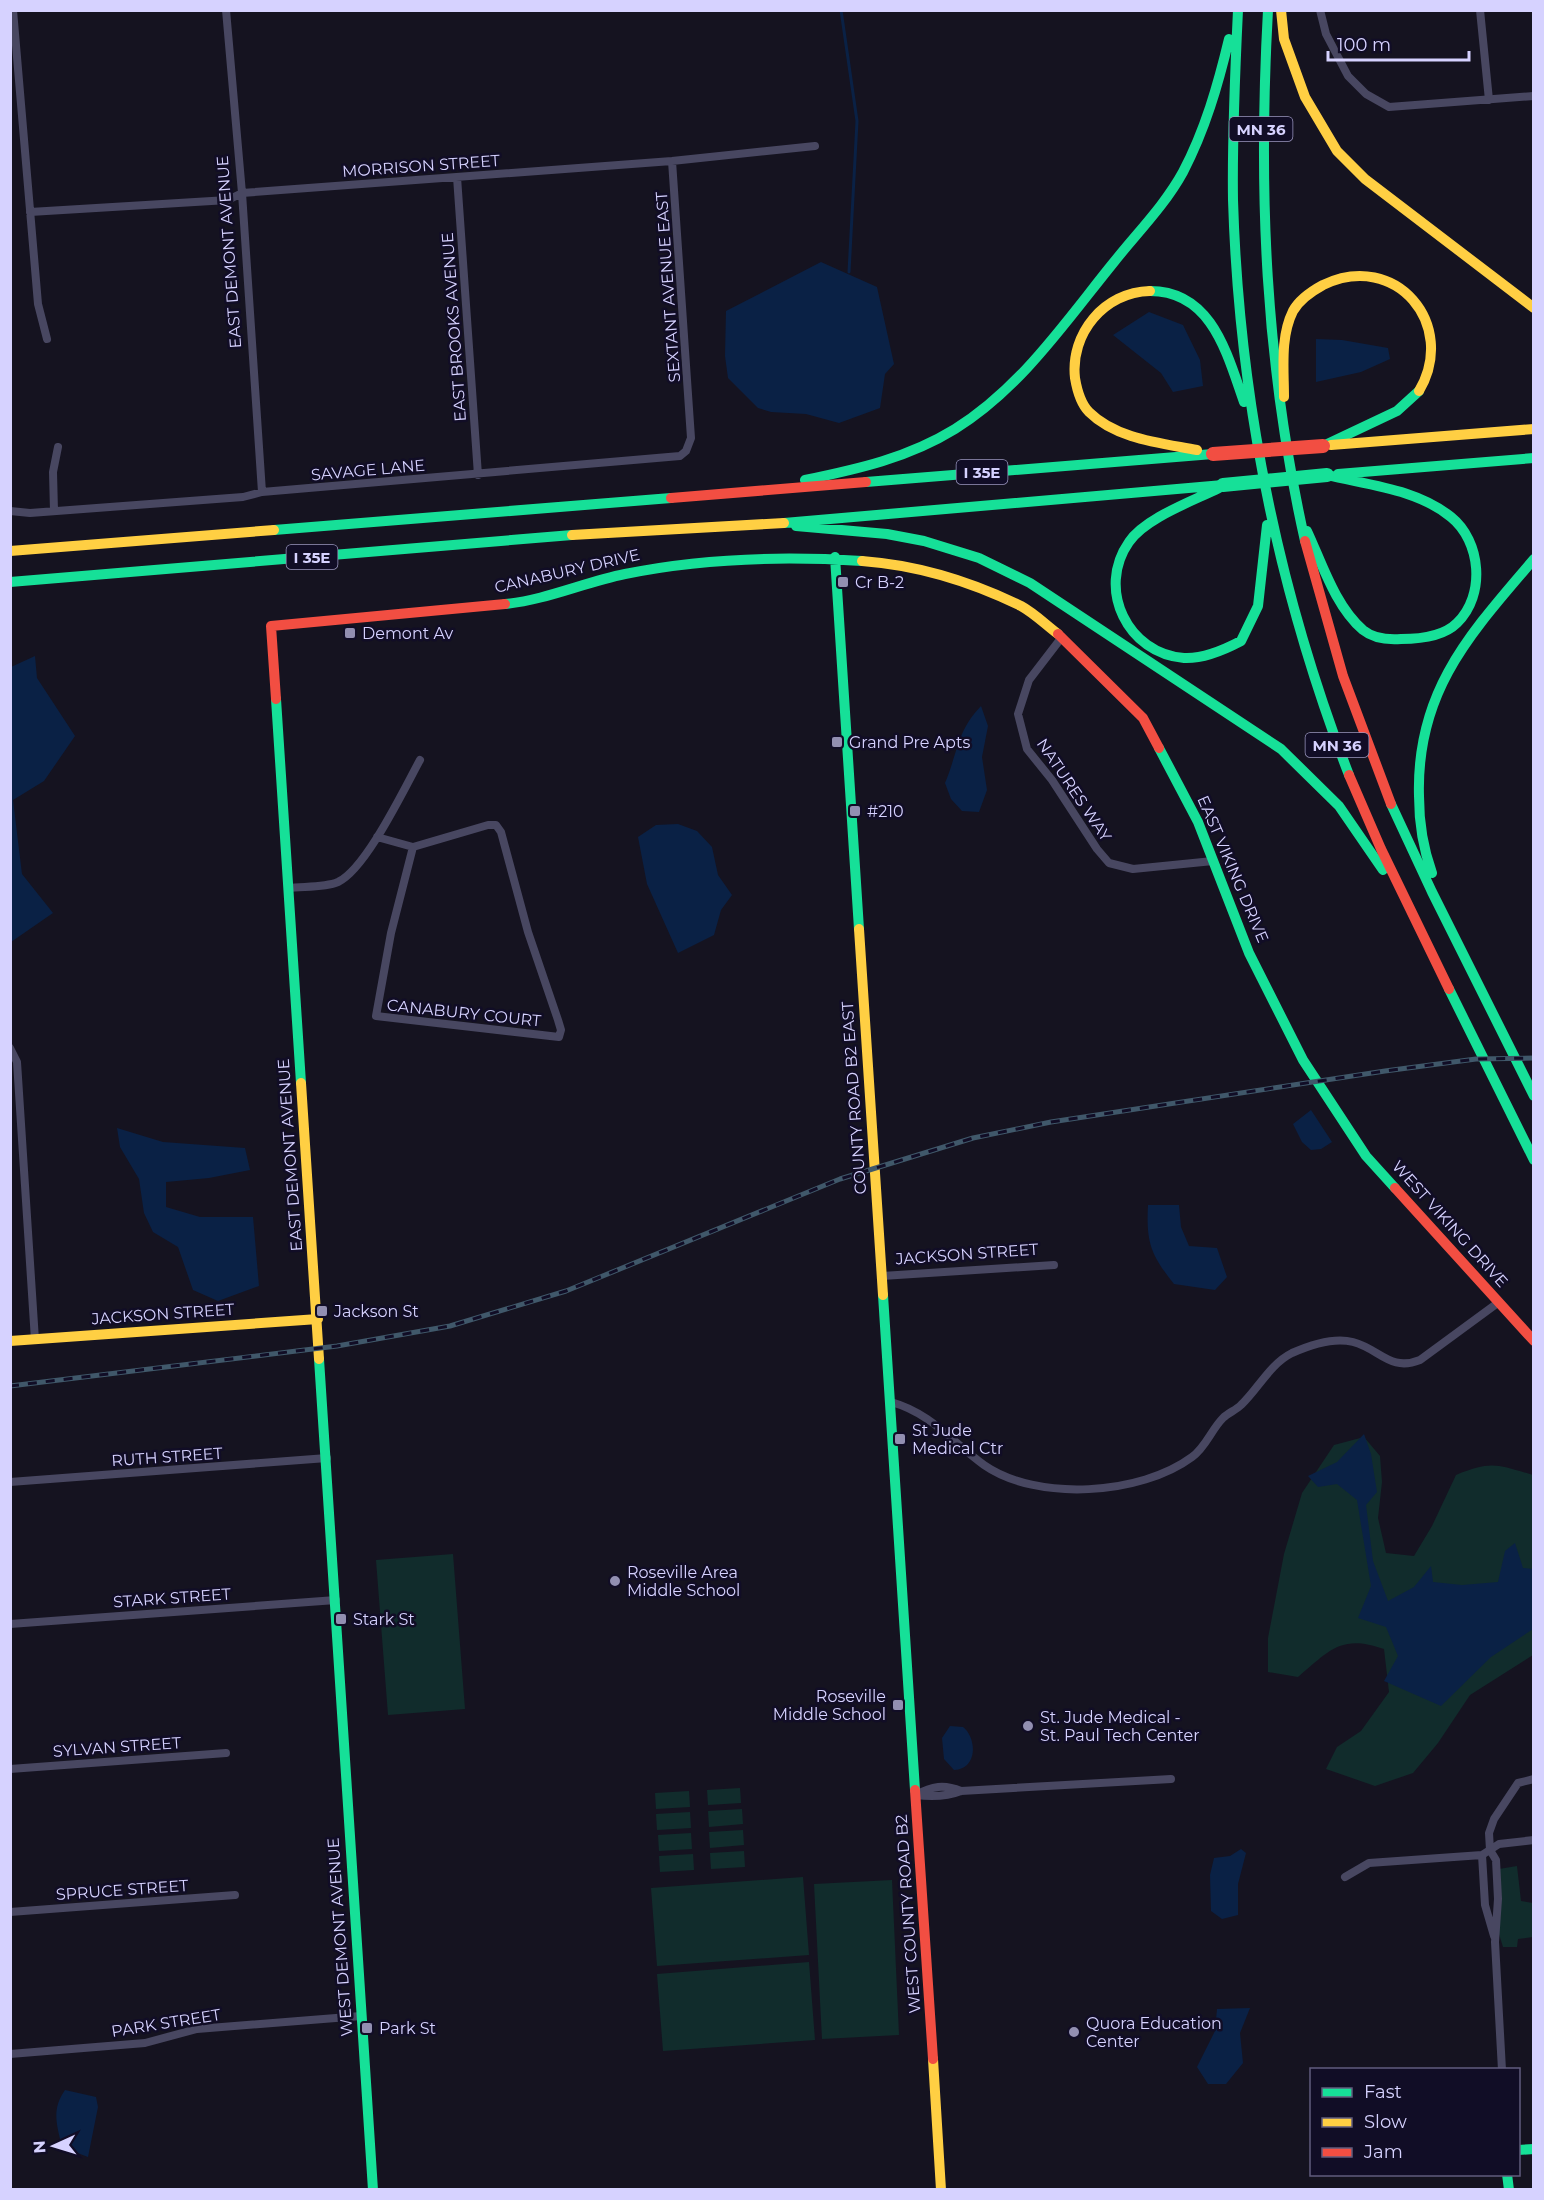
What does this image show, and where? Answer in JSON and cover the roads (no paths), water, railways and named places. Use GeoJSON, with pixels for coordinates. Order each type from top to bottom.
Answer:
{"type":"FeatureCollection","features":[{"type":"Feature","properties":{"kind":"main road","name":"MN 36"},"geometry":{"type":"LineString","coordinates":[[1237,10],[1234,80],[1234,204],[1238,298],[1252,423],[1268,514],[1299,632],[1340,751],[1385,857],[1533,1160]]}},
{"type":"Feature","properties":{"kind":"main road"},"geometry":{"type":"LineString","coordinates":[[750,491],[846,472],[901,456],[953,430],[977,414],[1016,380],[1153,216],[1184,171],[1213,107],[1237,10]]}},
{"type":"Feature","properties":{"kind":"main road","name":"MN 36"},"geometry":{"type":"LineString","coordinates":[[1268,10],[1262,110],[1262,234],[1269,332],[1282,429],[1297,513],[1319,603],[1365,738],[1402,828],[1533,1096]]}},
{"type":"Feature","properties":{"kind":"main road"},"geometry":{"type":"LineString","coordinates":[[1281,10],[1284,39],[1305,97],[1337,151],[1365,179],[1533,308]]}},
{"type":"Feature","properties":{"kind":"main road"},"geometry":{"type":"LineString","coordinates":[[1282,429],[1286,331],[1291,314],[1300,300],[1335,277],[1351,274],[1378,276],[1396,283],[1409,293],[1427,321],[1432,342],[1426,376],[1415,396],[1398,410],[1326,445]]}},
{"type":"Feature","properties":{"kind":"main road"},"geometry":{"type":"LineString","coordinates":[[1213,454],[1141,439],[1116,430],[1089,412],[1079,393],[1072,362],[1080,335],[1108,305],[1139,290],[1162,291],[1184,298],[1203,314],[1214,330],[1252,423]]}},
{"type":"Feature","properties":{"kind":"main road","name":"I 35E"},"geometry":{"type":"LineString","coordinates":[[10,550],[1533,429]]}},
{"type":"Feature","properties":{"kind":"main road","name":"I 35E"},"geometry":{"type":"LineString","coordinates":[[10,582],[602,533],[782,523],[1533,458]]}},
{"type":"Feature","properties":{"kind":"main road"},"geometry":{"type":"LineString","coordinates":[[1297,513],[1343,609],[1373,637],[1416,640],[1456,624],[1473,597],[1476,573],[1472,544],[1454,518],[1432,504],[1331,475]]}},
{"type":"Feature","properties":{"kind":"main road"},"geometry":{"type":"LineString","coordinates":[[1220,486],[1149,524],[1131,539],[1121,559],[1114,592],[1119,610],[1125,624],[1149,649],[1185,658],[1204,656],[1240,641],[1251,624],[1260,597],[1268,514]]}},
{"type":"Feature","properties":{"kind":"main road"},"geometry":{"type":"LineString","coordinates":[[782,523],[822,531],[885,533],[987,561],[1030,583],[1281,749],[1321,786],[1360,833],[1438,965]]}},
{"type":"Feature","properties":{"kind":"main road","name":"CANABURY DRIVE"},"geometry":{"type":"LineString","coordinates":[[271,627],[514,603],[623,574],[672,565],[835,557]]}},
{"type":"Feature","properties":{"kind":"main road","name":"EAST VIKING DRIVE"},"geometry":{"type":"LineString","coordinates":[[835,557],[891,563],[954,579],[1022,607],[1062,637],[1143,718],[1198,822],[1249,953],[1303,1060],[1366,1156]]}},
{"type":"Feature","properties":{"kind":"main road","name":"COUNTY ROAD B2 EAST"},"geometry":{"type":"LineString","coordinates":[[835,557],[906,1637]]}},
{"type":"Feature","properties":{"kind":"main road"},"geometry":{"type":"LineString","coordinates":[[1458,942],[1428,863],[1422,837],[1417,771],[1422,730],[1436,690],[1456,653],[1533,559]]}},
{"type":"Feature","properties":{"kind":"main road","name":"EAST DEMONT AVENUE"},"geometry":{"type":"LineString","coordinates":[[271,627],[341,1682]]}},
{"type":"Feature","properties":{"kind":"main road","name":"WEST VIKING DRIVE"},"geometry":{"type":"LineString","coordinates":[[1366,1156],[1533,1341]]}},
{"type":"Feature","properties":{"kind":"main road","name":"JACKSON STREET"},"geometry":{"type":"LineString","coordinates":[[10,1341],[318,1319]]}},
{"type":"Feature","properties":{"kind":"main road","name":"WEST COUNTY ROAD B2"},"geometry":{"type":"LineString","coordinates":[[906,1637],[941,2190]]}},
{"type":"Feature","properties":{"kind":"main road","name":"WEST DEMONT AVENUE"},"geometry":{"type":"LineString","coordinates":[[341,1682],[373,2190]]}},
{"type":"Feature","properties":{"kind":"street"},"geometry":{"type":"LineString","coordinates":[[13,10],[38,304],[47,339]]}},
{"type":"Feature","properties":{"kind":"street","name":"EAST DEMONT AVENUE"},"geometry":{"type":"LineString","coordinates":[[225,10],[242,193],[262,492]]}},
{"type":"Feature","properties":{"kind":"street"},"geometry":{"type":"LineString","coordinates":[[1320,10],[1326,34],[1346,71],[1366,94],[1389,107],[1533,96]]}},
{"type":"Feature","properties":{"kind":"street"},"geometry":{"type":"LineString","coordinates":[[1480,10],[1489,100]]}},
{"type":"Feature","properties":{"kind":"street","name":"MORRISON STREET"},"geometry":{"type":"LineString","coordinates":[[30,212],[228,200],[242,193],[672,160],[815,146]]}},
{"type":"Feature","properties":{"kind":"street","name":"SEXTANT AVENUE EAST"},"geometry":{"type":"LineString","coordinates":[[672,160],[690,411]]}},
{"type":"Feature","properties":{"kind":"street","name":"EAST BROOKS AVENUE"},"geometry":{"type":"LineString","coordinates":[[457,177],[478,475]]}},
{"type":"Feature","properties":{"kind":"street","name":"SAVAGE LANE"},"geometry":{"type":"LineString","coordinates":[[10,511],[30,513],[243,497],[262,492],[680,456],[686,451],[691,438],[690,411]]}},
{"type":"Feature","properties":{"kind":"street"},"geometry":{"type":"LineString","coordinates":[[54,511],[53,472],[58,447]]}},
{"type":"Feature","properties":{"kind":"street","name":"NATURES WAY"},"geometry":{"type":"LineString","coordinates":[[1062,637],[1029,680],[1018,714],[1027,748],[1109,863],[1133,869],[1213,861]]}},
{"type":"Feature","properties":{"kind":"street"},"geometry":{"type":"LineString","coordinates":[[288,888],[338,882],[352,872],[377,837],[420,760]]}},
{"type":"Feature","properties":{"kind":"street","name":"CANABURY COURT"},"geometry":{"type":"LineString","coordinates":[[488,825],[496,825],[501,832],[528,932],[561,1030],[559,1037],[376,1016],[391,933],[413,847],[488,825]]}},
{"type":"Feature","properties":{"kind":"street"},"geometry":{"type":"LineString","coordinates":[[377,837],[413,847]]}},
{"type":"Feature","properties":{"kind":"street"},"geometry":{"type":"LineString","coordinates":[[10,1048],[16,1062],[34,1340]]}},
{"type":"Feature","properties":{"kind":"street","name":"JACKSON STREET"},"geometry":{"type":"LineString","coordinates":[[882,1276],[1054,1265]]}},
{"type":"Feature","properties":{"kind":"street"},"geometry":{"type":"LineString","coordinates":[[891,1402],[910,1407],[926,1416],[985,1465],[1005,1475],[1053,1487],[1111,1488],[1154,1475],[1189,1459],[1200,1451],[1222,1419],[1241,1405],[1265,1376],[1290,1354],[1330,1341],[1341,1340],[1368,1347],[1393,1363],[1403,1366],[1429,1354],[1499,1302]]}},
{"type":"Feature","properties":{"kind":"street","name":"RUTH STREET"},"geometry":{"type":"LineString","coordinates":[[10,1482],[327,1458]]}},
{"type":"Feature","properties":{"kind":"street","name":"STARK STREET"},"geometry":{"type":"LineString","coordinates":[[10,1624],[336,1600]]}},
{"type":"Feature","properties":{"kind":"street","name":"SYLVAN STREET"},"geometry":{"type":"LineString","coordinates":[[10,1769],[226,1753]]}},
{"type":"Feature","properties":{"kind":"street"},"geometry":{"type":"LineString","coordinates":[[916,1795],[950,1796],[961,1791],[1171,1779]]}},
{"type":"Feature","properties":{"kind":"street"},"geometry":{"type":"LineString","coordinates":[[1502,2068],[1495,1942],[1498,1899],[1496,1860],[1490,1850],[1489,1833],[1494,1819],[1518,1783],[1533,1779]]}},
{"type":"Feature","properties":{"kind":"street"},"geometry":{"type":"LineString","coordinates":[[1345,1876],[1369,1863],[1482,1855],[1499,1844],[1533,1840]]}},
{"type":"Feature","properties":{"kind":"street"},"geometry":{"type":"LineString","coordinates":[[1482,1855],[1485,1905],[1495,1942]]}},
{"type":"Feature","properties":{"kind":"street","name":"SPRUCE STREET"},"geometry":{"type":"LineString","coordinates":[[10,1912],[235,1895]]}},
{"type":"Feature","properties":{"kind":"street","name":"PARK STREET"},"geometry":{"type":"LineString","coordinates":[[10,2054],[145,2043],[197,2029],[362,2016]]}},
{"type":"Feature","properties":{"kind":"water"},"geometry":{"type":"Polygon","coordinates":[[[821,262],[877,287],[894,364],[885,374],[880,408],[839,423],[806,414],[771,412],[758,408],[728,378],[725,356],[726,311],[821,262]]]}},
{"type":"Feature","properties":{"kind":"water"},"geometry":{"type":"Polygon","coordinates":[[[1149,312],[1183,325],[1200,360],[1203,386],[1173,392],[1161,373],[1113,335],[1149,312]]]}},
{"type":"Feature","properties":{"kind":"water"},"geometry":{"type":"Polygon","coordinates":[[[1316,339],[1342,340],[1388,348],[1390,359],[1361,372],[1316,382],[1316,339]]]}},
{"type":"Feature","properties":{"kind":"water"},"geometry":{"type":"Polygon","coordinates":[[[35,656],[37,678],[75,736],[44,781],[13,800],[22,874],[53,913],[11,942],[11,667],[35,656]]]}},
{"type":"Feature","properties":{"kind":"water"},"geometry":{"type":"Polygon","coordinates":[[[981,706],[988,726],[982,757],[987,790],[979,812],[962,811],[951,799],[945,783],[962,733],[981,706]]]}},
{"type":"Feature","properties":{"kind":"water"},"geometry":{"type":"Polygon","coordinates":[[[678,824],[697,831],[712,847],[718,875],[732,895],[721,910],[714,935],[678,953],[647,884],[638,837],[656,825],[678,824]]]}},
{"type":"Feature","properties":{"kind":"water"},"geometry":{"type":"Polygon","coordinates":[[[1311,1110],[1332,1142],[1321,1149],[1311,1150],[1302,1142],[1293,1124],[1311,1110]]]}},
{"type":"Feature","properties":{"kind":"water"},"geometry":{"type":"Polygon","coordinates":[[[117,1128],[163,1142],[245,1148],[250,1170],[209,1178],[166,1182],[166,1207],[200,1217],[253,1217],[259,1286],[218,1301],[193,1290],[178,1247],[153,1232],[144,1213],[139,1179],[120,1147],[117,1128]]]}},
{"type":"Feature","properties":{"kind":"water"},"geometry":{"type":"Polygon","coordinates":[[[1148,1205],[1179,1205],[1181,1227],[1189,1246],[1217,1248],[1227,1277],[1215,1290],[1174,1284],[1155,1256],[1149,1239],[1148,1205]]]}},
{"type":"Feature","properties":{"kind":"water"},"geometry":{"type":"Polygon","coordinates":[[[1364,1434],[1371,1454],[1377,1492],[1366,1505],[1373,1561],[1388,1601],[1414,1587],[1431,1566],[1433,1582],[1462,1585],[1498,1582],[1505,1551],[1515,1543],[1523,1568],[1533,1569],[1533,1629],[1491,1657],[1441,1706],[1384,1681],[1398,1656],[1386,1627],[1358,1618],[1371,1586],[1357,1500],[1337,1484],[1318,1487],[1308,1476],[1337,1462],[1364,1434]]]}},
{"type":"Feature","properties":{"kind":"water"},"geometry":{"type":"Polygon","coordinates":[[[950,1726],[963,1727],[968,1732],[973,1745],[968,1764],[954,1770],[944,1759],[942,1738],[950,1726]]]}},
{"type":"Feature","properties":{"kind":"water"},"geometry":{"type":"Polygon","coordinates":[[[1241,1849],[1246,1853],[1238,1884],[1238,1915],[1222,1919],[1211,1911],[1210,1875],[1214,1858],[1230,1856],[1241,1849]]]}},
{"type":"Feature","properties":{"kind":"water"},"geometry":{"type":"Polygon","coordinates":[[[1250,2008],[1240,2033],[1243,2063],[1226,2084],[1208,2084],[1197,2067],[1215,2031],[1217,2009],[1250,2008]]]}},
{"type":"Feature","properties":{"kind":"water"},"geometry":{"type":"Polygon","coordinates":[[[65,2090],[96,2097],[98,2107],[88,2157],[62,2147],[57,2125],[57,2111],[65,2090]]]}},
{"type":"Feature","properties":{"kind":"waterway"},"geometry":{"type":"LineString","coordinates":[[841,10],[857,121],[849,272]]}},
{"type":"Feature","properties":{"kind":"railway"},"geometry":{"type":"LineString","coordinates":[[10,1386],[337,1346],[450,1326],[566,1291],[840,1179],[973,1138],[1051,1122],[1385,1071],[1476,1059],[1534,1058]]}},
{"type":"Feature","properties":{"kind":"place","name":"Cr B-2"},"geometry":{"type":"Point","coordinates":[843,582]}},
{"type":"Feature","properties":{"kind":"place","name":"Demont Av"},"geometry":{"type":"Point","coordinates":[350,633]}},
{"type":"Feature","properties":{"kind":"place","name":"Grand Pre Apts"},"geometry":{"type":"Point","coordinates":[837,742]}},
{"type":"Feature","properties":{"kind":"place","name":"#210"},"geometry":{"type":"Point","coordinates":[855,811]}},
{"type":"Feature","properties":{"kind":"place","name":"Jackson St"},"geometry":{"type":"Point","coordinates":[322,1311]}},
{"type":"Feature","properties":{"kind":"place","name":"St Jude Medical Ctr"},"geometry":{"type":"Point","coordinates":[900,1439]}},
{"type":"Feature","properties":{"kind":"place","name":"Roseville Area Middle School"},"geometry":{"type":"Point","coordinates":[615,1581]}},
{"type":"Feature","properties":{"kind":"place","name":"Stark St"},"geometry":{"type":"Point","coordinates":[341,1619]}},
{"type":"Feature","properties":{"kind":"place","name":"Roseville Middle School"},"geometry":{"type":"Point","coordinates":[898,1705]}},
{"type":"Feature","properties":{"kind":"place","name":"St. Jude Medical - St. Paul Tech Center"},"geometry":{"type":"Point","coordinates":[1028,1726]}},
{"type":"Feature","properties":{"kind":"place","name":"Park St"},"geometry":{"type":"Point","coordinates":[367,2028]}},
{"type":"Feature","properties":{"kind":"place","name":"Quora Education Center"},"geometry":{"type":"Point","coordinates":[1074,2032]}}]}
